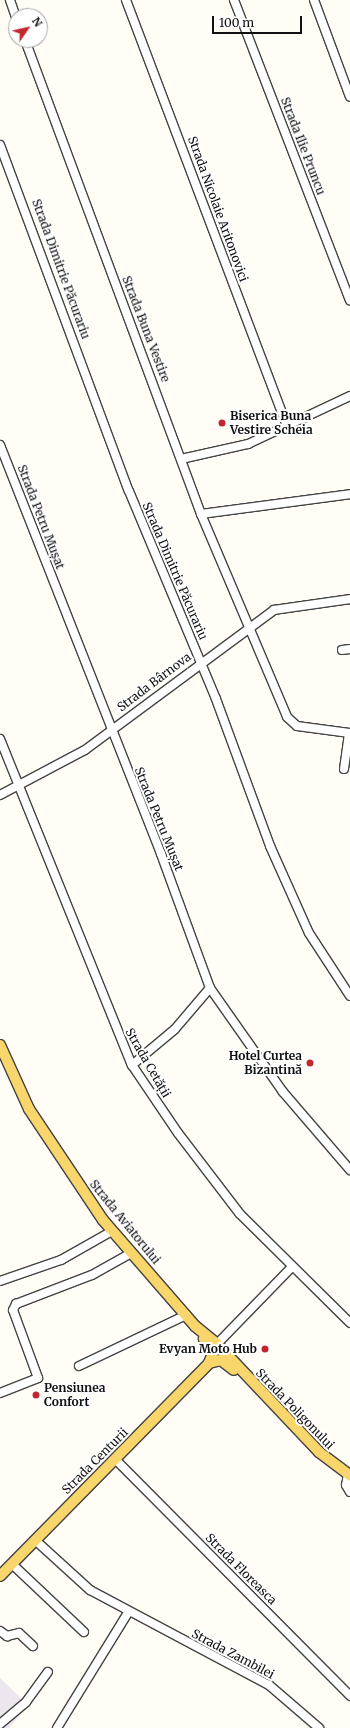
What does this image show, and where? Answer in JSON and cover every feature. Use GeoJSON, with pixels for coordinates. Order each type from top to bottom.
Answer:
{"type":"FeatureCollection","features":[{"type":"Feature","properties":{"kind":"main road","name":"Strada Aviatorului"},"geometry":{"type":"LineString","coordinates":[[0,1045],[29,1109],[112,1231],[195,1326],[217,1344],[244,1375]]}},
{"type":"Feature","properties":{"kind":"main road"},"geometry":{"type":"LineString","coordinates":[[195,1326],[212,1349],[209,1363],[221,1360],[244,1375]]}},
{"type":"Feature","properties":{"kind":"main road","name":"Strada Centurii"},"geometry":{"type":"LineString","coordinates":[[0,1576],[209,1363]]}},
{"type":"Feature","properties":{"kind":"main road","name":"Strada Poligonului"},"geometry":{"type":"LineString","coordinates":[[244,1375],[327,1460],[349,1475]]}},
{"type":"Feature","properties":{"kind":"street","name":"Strada Nicolaie Aritonovici"},"geometry":{"type":"LineString","coordinates":[[126,0],[287,426]]}},
{"type":"Feature","properties":{"kind":"street","name":"Strada Ilie Pruncu"},"geometry":{"type":"LineString","coordinates":[[234,0],[350,300]]}},
{"type":"Feature","properties":{"kind":"street"},"geometry":{"type":"LineString","coordinates":[[314,0],[350,97]]}},
{"type":"Feature","properties":{"kind":"street","name":"Strada Buna Vestire"},"geometry":{"type":"LineString","coordinates":[[28,48],[201,514],[289,721],[301,727],[349,733]]}},
{"type":"Feature","properties":{"kind":"street","name":"Strada Dimitrie Păcurariu"},"geometry":{"type":"LineString","coordinates":[[0,145],[129,491],[200,663],[297,909],[350,996]]}},
{"type":"Feature","properties":{"kind":"street"},"geometry":{"type":"LineString","coordinates":[[181,459],[242,446],[350,396]]}},
{"type":"Feature","properties":{"kind":"street","name":"Strada Petru Mușat"},"geometry":{"type":"LineString","coordinates":[[0,445],[161,854],[210,988],[283,1092],[350,1170]]}},
{"type":"Feature","properties":{"kind":"street"},"geometry":{"type":"LineString","coordinates":[[201,514],[350,494]]}},
{"type":"Feature","properties":{"kind":"street","name":"Strada Bârnova"},"geometry":{"type":"LineString","coordinates":[[0,795],[18,787],[78,754],[249,626],[282,606],[350,599]]}},
{"type":"Feature","properties":{"kind":"street"},"geometry":{"type":"LineString","coordinates":[[344,769],[349,733]]}},
{"type":"Feature","properties":{"kind":"street","name":"Strada Cetății"},"geometry":{"type":"LineString","coordinates":[[0,739],[18,787],[132,1065],[214,1182],[292,1267],[350,1323]]}},
{"type":"Feature","properties":{"kind":"street"},"geometry":{"type":"LineString","coordinates":[[132,1065],[175,1029],[210,988]]}},
{"type":"Feature","properties":{"kind":"street"},"geometry":{"type":"LineString","coordinates":[[0,1281],[61,1260],[112,1231]]}},
{"type":"Feature","properties":{"kind":"street"},"geometry":{"type":"LineString","coordinates":[[0,1393],[38,1378],[13,1310],[16,1304],[92,1275],[131,1253]]}},
{"type":"Feature","properties":{"kind":"street"},"geometry":{"type":"LineString","coordinates":[[217,1344],[292,1267]]}},
{"type":"Feature","properties":{"kind":"street"},"geometry":{"type":"LineString","coordinates":[[79,1366],[186,1315]]}},
{"type":"Feature","properties":{"kind":"street","name":"Strada Floreasca"},"geometry":{"type":"LineString","coordinates":[[115,1459],[350,1696]]}},
{"type":"Feature","properties":{"kind":"street","name":"Strada Poligonului"},"geometry":{"type":"LineString","coordinates":[[349,1475],[346,1485],[350,1492]]}},
{"type":"Feature","properties":{"kind":"street","name":"Strada Zambilei"},"geometry":{"type":"LineString","coordinates":[[35,1540],[77,1581],[129,1611],[269,1686],[319,1728]]}},
{"type":"Feature","properties":{"kind":"street"},"geometry":{"type":"LineString","coordinates":[[12,1564],[84,1632]]}},
{"type":"Feature","properties":{"kind":"street"},"geometry":{"type":"LineString","coordinates":[[56,1728],[129,1611]]}},
{"type":"Feature","properties":{"kind":"street"},"geometry":{"type":"LineString","coordinates":[[0,1631],[7,1636],[20,1633],[33,1646]]}},
{"type":"Feature","properties":{"kind":"street"},"geometry":{"type":"LineString","coordinates":[[0,1724],[26,1702],[48,1672]]}},
{"type":"Feature","properties":{"kind":"shaded area"},"geometry":{"type":"Polygon","coordinates":[[[0,1678],[28,1705],[9,1728],[0,1728],[0,1678]]]}},
{"type":"Feature","properties":{"kind":"place","name":"Biserica Buna Vestire Scheia"},"geometry":{"type":"Point","coordinates":[222,423]}},
{"type":"Feature","properties":{"kind":"place","name":"Hotel Curtea Bizantină"},"geometry":{"type":"Point","coordinates":[310,1063]}},
{"type":"Feature","properties":{"kind":"place","name":"Evyan Moto Hub"},"geometry":{"type":"Point","coordinates":[265,1349]}},
{"type":"Feature","properties":{"kind":"place","name":"Pensiunea Confort"},"geometry":{"type":"Point","coordinates":[36,1395]}}]}
